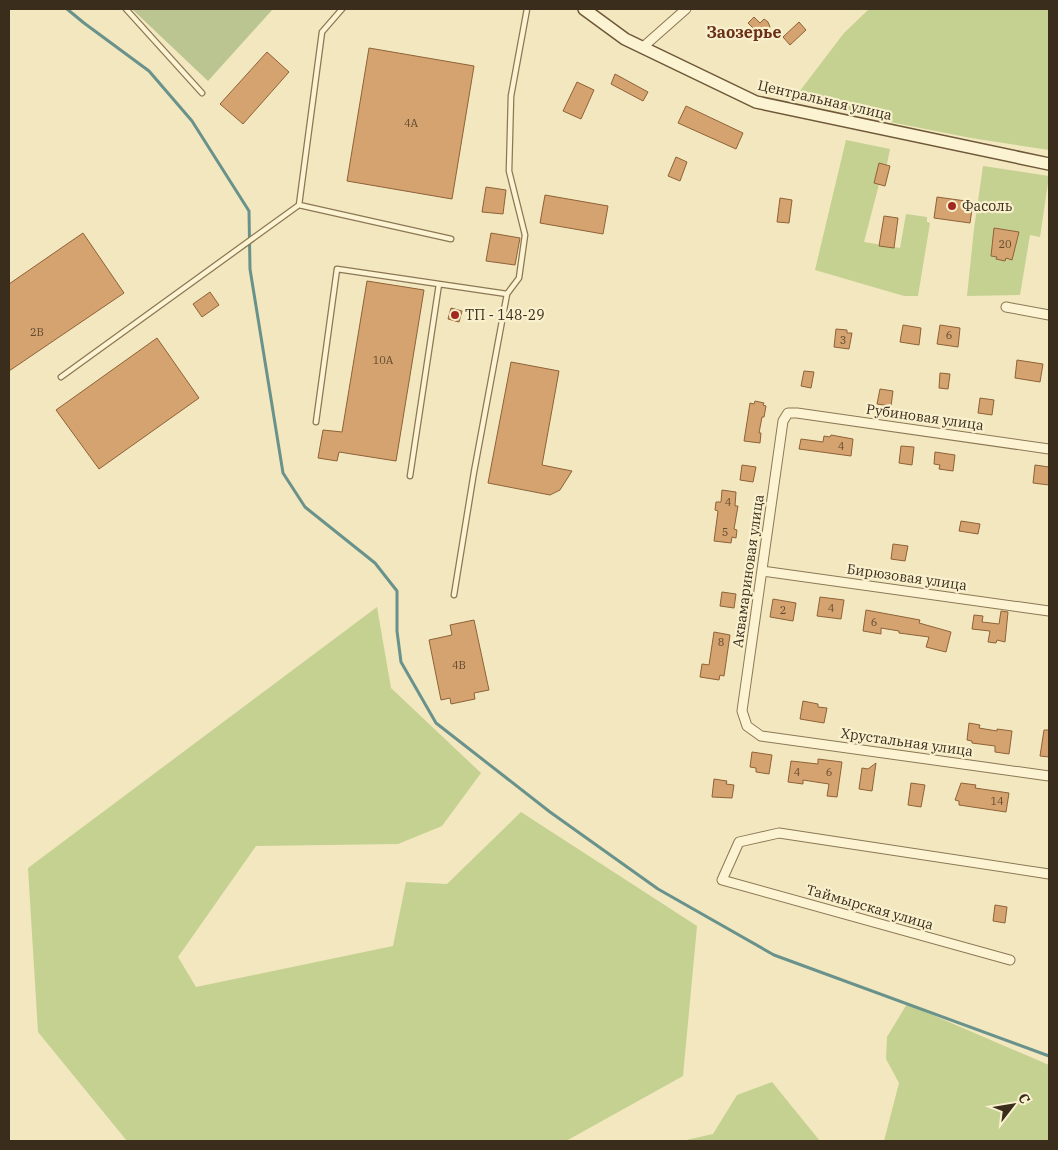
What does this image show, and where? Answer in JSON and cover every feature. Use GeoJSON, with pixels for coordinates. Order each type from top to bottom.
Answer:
{"type":"FeatureCollection","features":[{"type":"Feature","properties":{"kind":"main road","name":"Центральная улица"},"geometry":{"type":"LineString","coordinates":[[584,9],[625,38],[756,102],[1049,164]]}},
{"type":"Feature","properties":{"kind":"street"},"geometry":{"type":"LineString","coordinates":[[643,47],[686,9]]}},
{"type":"Feature","properties":{"kind":"street"},"geometry":{"type":"LineString","coordinates":[[1006,307],[1049,315]]}},
{"type":"Feature","properties":{"kind":"street","name":"Аквамариновая улица"},"geometry":{"type":"LineString","coordinates":[[761,736],[747,726],[742,711],[783,421],[788,413],[797,413]]}},
{"type":"Feature","properties":{"kind":"street","name":"Рубиновая улица"},"geometry":{"type":"LineString","coordinates":[[797,413],[1049,449]]}},
{"type":"Feature","properties":{"kind":"street","name":"Бирюзовая улица"},"geometry":{"type":"LineString","coordinates":[[762,571],[1049,611]]}},
{"type":"Feature","properties":{"kind":"street","name":"Хрустальная улица"},"geometry":{"type":"LineString","coordinates":[[761,736],[1049,776]]}},
{"type":"Feature","properties":{"kind":"street","name":"Таймырская улица"},"geometry":{"type":"LineString","coordinates":[[1010,960],[722,880],[739,842],[779,833],[1049,874]]}},
{"type":"Feature","properties":{"kind":"lane"},"geometry":{"type":"LineString","coordinates":[[126,9],[202,93]]}},
{"type":"Feature","properties":{"kind":"lane"},"geometry":{"type":"LineString","coordinates":[[61,377],[299,205],[322,32],[342,9]]}},
{"type":"Feature","properties":{"kind":"lane"},"geometry":{"type":"LineString","coordinates":[[454,595],[474,472],[507,294],[518,278],[525,235],[509,171],[511,96],[527,9]]}},
{"type":"Feature","properties":{"kind":"lane"},"geometry":{"type":"LineString","coordinates":[[299,205],[451,239]]}},
{"type":"Feature","properties":{"kind":"lane"},"geometry":{"type":"LineString","coordinates":[[316,422],[337,268],[507,294]]}},
{"type":"Feature","properties":{"kind":"lane"},"geometry":{"type":"LineString","coordinates":[[410,476],[440,284]]}},
{"type":"Feature","properties":{"kind":"green space"},"geometry":{"type":"Polygon","coordinates":[[[132,9],[273,9],[208,81],[132,9]]]}},
{"type":"Feature","properties":{"kind":"green space"},"geometry":{"type":"Polygon","coordinates":[[[869,9],[1049,9],[1049,150],[971,138],[880,120],[796,96],[844,33],[869,9]]]}},
{"type":"Feature","properties":{"kind":"green space"},"geometry":{"type":"Polygon","coordinates":[[[846,140],[890,149],[886,169],[883,169],[864,242],[900,248],[906,214],[927,217],[927,222],[930,223],[918,296],[904,296],[815,270],[846,140]]]}},
{"type":"Feature","properties":{"kind":"green space"},"geometry":{"type":"Polygon","coordinates":[[[983,166],[1049,176],[1040,237],[1030,235],[1020,295],[967,296],[983,166]]]}},
{"type":"Feature","properties":{"kind":"green space"},"geometry":{"type":"Polygon","coordinates":[[[377,607],[391,688],[481,773],[442,826],[398,844],[256,846],[178,957],[196,987],[393,946],[406,882],[447,884],[521,812],[697,926],[683,1076],[566,1141],[127,1141],[38,1032],[28,868],[377,607]]]}},
{"type":"Feature","properties":{"kind":"green space"},"geometry":{"type":"Polygon","coordinates":[[[907,1004],[1049,1065],[1049,1141],[884,1141],[899,1083],[886,1059],[887,1037],[907,1004]]]}},
{"type":"Feature","properties":{"kind":"green space"},"geometry":{"type":"Polygon","coordinates":[[[772,1082],[820,1141],[682,1141],[713,1134],[737,1095],[772,1082]]]}},
{"type":"Feature","properties":{"kind":"building"},"geometry":{"type":"Polygon","coordinates":[[[754,17],[760,23],[764,19],[768,22],[770,27],[767,32],[758,33],[748,23],[754,17]]]}},
{"type":"Feature","properties":{"kind":"building"},"geometry":{"type":"Polygon","coordinates":[[[799,22],[806,30],[790,45],[783,37],[799,22]]]}},
{"type":"Feature","properties":{"kind":"building"},"geometry":{"type":"Polygon","coordinates":[[[369,48],[474,66],[452,199],[347,181],[369,48]]]}},
{"type":"Feature","properties":{"kind":"building"},"geometry":{"type":"Polygon","coordinates":[[[267,52],[289,72],[243,124],[220,104],[267,52]]]}},
{"type":"Feature","properties":{"kind":"building"},"geometry":{"type":"Polygon","coordinates":[[[615,74],[648,92],[643,101],[611,84],[615,74]]]}},
{"type":"Feature","properties":{"kind":"building"},"geometry":{"type":"Polygon","coordinates":[[[577,82],[594,90],[581,119],[563,111],[577,82]]]}},
{"type":"Feature","properties":{"kind":"building"},"geometry":{"type":"Polygon","coordinates":[[[686,106],[743,133],[736,149],[678,123],[686,106]]]}},
{"type":"Feature","properties":{"kind":"building"},"geometry":{"type":"Polygon","coordinates":[[[676,157],[687,162],[680,181],[668,176],[676,157]]]}},
{"type":"Feature","properties":{"kind":"building"},"geometry":{"type":"Polygon","coordinates":[[[879,163],[890,166],[885,186],[874,183],[879,163]]]}},
{"type":"Feature","properties":{"kind":"building"},"geometry":{"type":"Polygon","coordinates":[[[486,187],[506,190],[503,214],[482,212],[486,187]]]}},
{"type":"Feature","properties":{"kind":"building"},"geometry":{"type":"Polygon","coordinates":[[[545,195],[608,206],[603,234],[540,223],[545,195]]]}},
{"type":"Feature","properties":{"kind":"building"},"geometry":{"type":"Polygon","coordinates":[[[937,197],[973,202],[970,223],[934,218],[937,197]]]}},
{"type":"Feature","properties":{"kind":"building"},"geometry":{"type":"Polygon","coordinates":[[[780,198],[792,200],[789,223],[777,222],[780,198]]]}},
{"type":"Feature","properties":{"kind":"building"},"geometry":{"type":"Polygon","coordinates":[[[884,216],[898,218],[894,248],[879,246],[884,216]]]}},
{"type":"Feature","properties":{"kind":"building"},"geometry":{"type":"Polygon","coordinates":[[[994,228],[1019,232],[1012,260],[1006,258],[1005,261],[991,256],[994,228]]]}},
{"type":"Feature","properties":{"kind":"building"},"geometry":{"type":"Polygon","coordinates":[[[83,233],[124,293],[9,371],[9,284],[83,233]]]}},
{"type":"Feature","properties":{"kind":"building"},"geometry":{"type":"Polygon","coordinates":[[[491,233],[520,238],[515,265],[486,261],[491,233]]]}},
{"type":"Feature","properties":{"kind":"building"},"geometry":{"type":"Polygon","coordinates":[[[367,281],[424,290],[396,461],[339,452],[337,461],[318,458],[323,430],[342,432],[367,281]]]}},
{"type":"Feature","properties":{"kind":"building"},"geometry":{"type":"Polygon","coordinates":[[[210,292],[219,305],[202,317],[193,304],[210,292]]]}},
{"type":"Feature","properties":{"kind":"building","name":"ТП - 148-29"},"geometry":{"type":"Polygon","coordinates":[[[451,308],[462,311],[459,322],[448,319],[451,308]]]}},
{"type":"Feature","properties":{"kind":"building"},"geometry":{"type":"Polygon","coordinates":[[[903,325],[921,328],[919,345],[900,342],[903,325]]]}},
{"type":"Feature","properties":{"kind":"building"},"geometry":{"type":"Polygon","coordinates":[[[940,325],[960,328],[958,347],[937,344],[940,325]]]}},
{"type":"Feature","properties":{"kind":"building"},"geometry":{"type":"Polygon","coordinates":[[[836,329],[847,330],[847,333],[852,333],[849,349],[834,347],[836,329]]]}},
{"type":"Feature","properties":{"kind":"building"},"geometry":{"type":"Polygon","coordinates":[[[157,338],[199,398],[99,469],[56,410],[157,338]]]}},
{"type":"Feature","properties":{"kind":"building"},"geometry":{"type":"Polygon","coordinates":[[[1017,360],[1043,364],[1040,382],[1015,378],[1017,360]]]}},
{"type":"Feature","properties":{"kind":"building"},"geometry":{"type":"Polygon","coordinates":[[[511,362],[559,371],[542,465],[572,471],[560,490],[550,495],[488,483],[511,362]]]}},
{"type":"Feature","properties":{"kind":"building"},"geometry":{"type":"Polygon","coordinates":[[[804,371],[814,372],[811,388],[801,386],[804,371]]]}},
{"type":"Feature","properties":{"kind":"building"},"geometry":{"type":"Polygon","coordinates":[[[940,373],[950,374],[948,389],[939,388],[940,373]]]}},
{"type":"Feature","properties":{"kind":"building"},"geometry":{"type":"Polygon","coordinates":[[[880,389],[893,391],[891,406],[877,404],[880,389]]]}},
{"type":"Feature","properties":{"kind":"building"},"geometry":{"type":"Polygon","coordinates":[[[980,398],[994,400],[992,415],[978,413],[980,398]]]}},
{"type":"Feature","properties":{"kind":"building"},"geometry":{"type":"Polygon","coordinates":[[[755,401],[764,403],[763,405],[766,406],[759,433],[761,433],[760,443],[744,441],[750,403],[754,404],[755,401]]]}},
{"type":"Feature","properties":{"kind":"building"},"geometry":{"type":"Polygon","coordinates":[[[831,435],[853,439],[851,456],[799,449],[801,439],[823,442],[824,436],[830,437],[831,435]]]}},
{"type":"Feature","properties":{"kind":"building"},"geometry":{"type":"Polygon","coordinates":[[[901,446],[914,447],[912,465],[899,463],[901,446]]]}},
{"type":"Feature","properties":{"kind":"building"},"geometry":{"type":"Polygon","coordinates":[[[935,452],[955,455],[953,471],[939,469],[940,465],[934,464],[935,452]]]}},
{"type":"Feature","properties":{"kind":"building"},"geometry":{"type":"Polygon","coordinates":[[[742,465],[756,467],[753,482],[740,480],[742,465]]]}},
{"type":"Feature","properties":{"kind":"building"},"geometry":{"type":"Polygon","coordinates":[[[1035,465],[1049,467],[1049,485],[1033,483],[1035,465]]]}},
{"type":"Feature","properties":{"kind":"building"},"geometry":{"type":"Polygon","coordinates":[[[722,490],[736,492],[735,506],[738,506],[734,529],[737,530],[736,538],[732,537],[731,543],[714,541],[718,511],[715,510],[716,502],[721,502],[722,490]]]}},
{"type":"Feature","properties":{"kind":"building"},"geometry":{"type":"Polygon","coordinates":[[[961,521],[980,524],[978,534],[959,531],[961,521]]]}},
{"type":"Feature","properties":{"kind":"building"},"geometry":{"type":"Polygon","coordinates":[[[893,544],[908,546],[905,561],[891,559],[893,544]]]}},
{"type":"Feature","properties":{"kind":"building"},"geometry":{"type":"Polygon","coordinates":[[[722,592],[736,594],[734,608],[720,606],[722,592]]]}},
{"type":"Feature","properties":{"kind":"building"},"geometry":{"type":"Polygon","coordinates":[[[820,597],[844,600],[841,619],[817,616],[820,597]]]}},
{"type":"Feature","properties":{"kind":"building"},"geometry":{"type":"Polygon","coordinates":[[[773,599],[796,603],[793,621],[770,617],[773,599]]]}},
{"type":"Feature","properties":{"kind":"building"},"geometry":{"type":"Polygon","coordinates":[[[866,610],[920,620],[919,623],[951,632],[946,652],[926,647],[929,637],[899,633],[899,631],[881,628],[881,634],[863,631],[866,610]]]}},
{"type":"Feature","properties":{"kind":"building"},"geometry":{"type":"Polygon","coordinates":[[[1001,611],[1008,612],[1005,642],[997,640],[996,643],[988,642],[990,631],[972,629],[974,615],[983,616],[982,622],[999,624],[1001,611]]]}},
{"type":"Feature","properties":{"kind":"building"},"geometry":{"type":"Polygon","coordinates":[[[474,620],[489,690],[474,693],[475,699],[451,704],[450,698],[441,700],[429,640],[452,635],[450,625],[474,620]]]}},
{"type":"Feature","properties":{"kind":"building"},"geometry":{"type":"Polygon","coordinates":[[[714,632],[730,635],[724,676],[720,675],[719,680],[700,677],[702,664],[709,665],[714,632]]]}},
{"type":"Feature","properties":{"kind":"building"},"geometry":{"type":"Polygon","coordinates":[[[803,701],[818,704],[818,707],[827,708],[824,723],[800,719],[803,701]]]}},
{"type":"Feature","properties":{"kind":"building"},"geometry":{"type":"Polygon","coordinates":[[[969,723],[980,725],[979,728],[1012,731],[1009,754],[995,752],[995,746],[972,743],[972,741],[967,740],[969,723]]]}},
{"type":"Feature","properties":{"kind":"building"},"geometry":{"type":"Polygon","coordinates":[[[1044,730],[1049,730],[1049,757],[1040,756],[1044,730]]]}},
{"type":"Feature","properties":{"kind":"building"},"geometry":{"type":"Polygon","coordinates":[[[752,752],[772,755],[769,774],[756,772],[756,768],[750,767],[752,752]]]}},
{"type":"Feature","properties":{"kind":"building"},"geometry":{"type":"Polygon","coordinates":[[[818,759],[842,762],[837,797],[827,796],[829,784],[803,780],[803,784],[788,782],[791,761],[818,764],[818,759]]]}},
{"type":"Feature","properties":{"kind":"building"},"geometry":{"type":"Polygon","coordinates":[[[876,763],[872,791],[859,789],[862,768],[868,769],[876,763]]]}},
{"type":"Feature","properties":{"kind":"building"},"geometry":{"type":"Polygon","coordinates":[[[714,779],[727,781],[726,784],[734,785],[732,798],[712,797],[714,779]]]}},
{"type":"Feature","properties":{"kind":"building"},"geometry":{"type":"Polygon","coordinates":[[[911,783],[925,785],[921,807],[908,805],[911,783]]]}},
{"type":"Feature","properties":{"kind":"building"},"geometry":{"type":"Polygon","coordinates":[[[961,783],[976,785],[975,788],[1009,793],[1006,812],[959,805],[959,801],[955,800],[961,783]]]}},
{"type":"Feature","properties":{"kind":"building"},"geometry":{"type":"Polygon","coordinates":[[[995,905],[1007,907],[1005,923],[993,921],[995,905]]]}},
{"type":"Feature","properties":{"kind":"waterway"},"geometry":{"type":"LineString","coordinates":[[67,9],[149,71],[192,121],[249,211],[250,269],[283,473],[305,507],[375,563],[397,591],[397,631],[401,662],[436,723],[550,812],[658,889],[774,955],[1049,1056]]}},
{"type":"Feature","properties":{"kind":"place","name":"Фасоль"},"geometry":{"type":"Point","coordinates":[952,206]}},
{"type":"Feature","properties":{"kind":"place","name":"ТП - 148-29"},"geometry":{"type":"Point","coordinates":[455,315]}},
{"type":"Feature","properties":{"kind":"district","name":"Заозерье"},"geometry":{"type":"Point","coordinates":[744,32]}}]}
